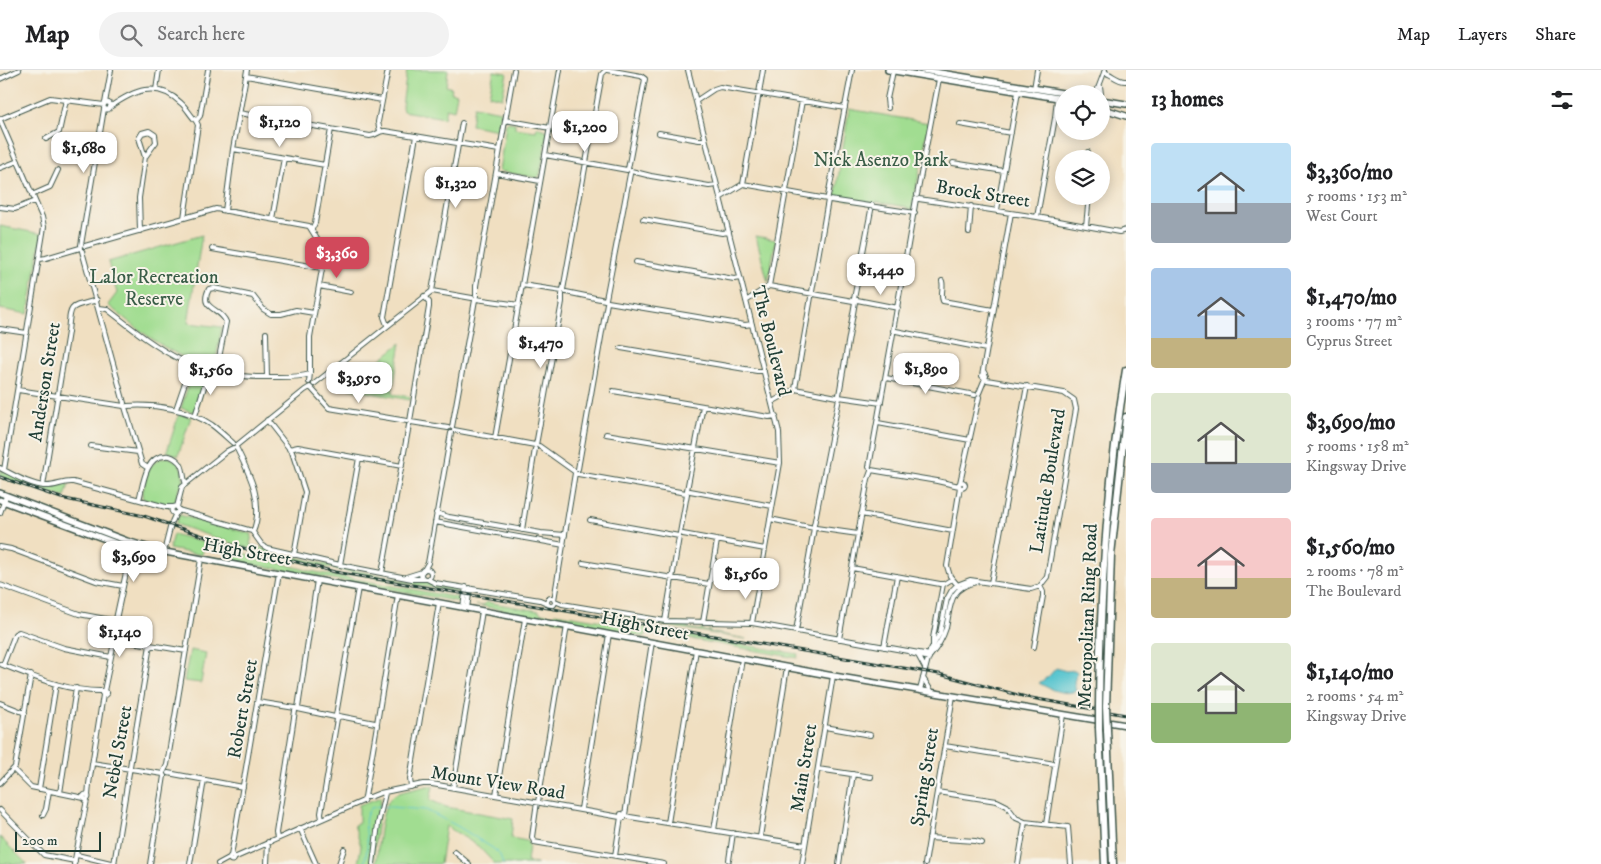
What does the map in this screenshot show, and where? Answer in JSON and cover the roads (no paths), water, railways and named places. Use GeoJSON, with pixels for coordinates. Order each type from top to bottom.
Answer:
{"type":"FeatureCollection","features":[{"type":"Feature","properties":{"kind":"highway","name":"Metropolitan Ring Road"},"geometry":{"type":"LineString","coordinates":[[1105,862],[1100,639],[1106,526],[1114,449],[1126,370]]}},
{"type":"Feature","properties":{"kind":"highway","name":"Metropolitan Ring Road"},"geometry":{"type":"LineString","coordinates":[[1103,707],[1111,555],[1126,417]]}},
{"type":"Feature","properties":{"kind":"highway","name":"Metropolitan Ring Road"},"geometry":{"type":"LineString","coordinates":[[1103,729],[1114,864]]}},
{"type":"Feature","properties":{"kind":"main road"},"geometry":{"type":"LineString","coordinates":[[890,70],[939,74],[1034,88],[1055,95]]}},
{"type":"Feature","properties":{"kind":"main road"},"geometry":{"type":"LineString","coordinates":[[922,70],[1018,92],[1055,96]]}},
{"type":"Feature","properties":{"kind":"main road"},"geometry":{"type":"LineString","coordinates":[[1110,101],[1126,104]]}},
{"type":"Feature","properties":{"kind":"main road"},"geometry":{"type":"LineString","coordinates":[[1110,111],[1126,116]]}},
{"type":"Feature","properties":{"kind":"main road","name":"High Street"},"geometry":{"type":"LineString","coordinates":[[0,493],[4,499],[131,546],[833,676],[1126,725]]}},
{"type":"Feature","properties":{"kind":"street"},"geometry":{"type":"LineString","coordinates":[[0,78],[19,70]]}},
{"type":"Feature","properties":{"kind":"street"},"geometry":{"type":"LineString","coordinates":[[111,70],[83,248],[138,452],[143,466],[148,468]]}},
{"type":"Feature","properties":{"kind":"street"},"geometry":{"type":"LineString","coordinates":[[156,90],[159,70]]}},
{"type":"Feature","properties":{"kind":"street"},"geometry":{"type":"LineString","coordinates":[[196,121],[200,116],[208,70]]}},
{"type":"Feature","properties":{"kind":"street"},"geometry":{"type":"LineString","coordinates":[[225,211],[233,149],[247,70]]}},
{"type":"Feature","properties":{"kind":"street"},"geometry":{"type":"LineString","coordinates":[[380,131],[378,122],[388,70]]}},
{"type":"Feature","properties":{"kind":"street"},"geometry":{"type":"LineString","coordinates":[[439,583],[430,573],[428,563],[514,70]]}},
{"type":"Feature","properties":{"kind":"street"},"geometry":{"type":"LineString","coordinates":[[495,438],[560,70]]}},
{"type":"Feature","properties":{"kind":"street"},"geometry":{"type":"LineString","coordinates":[[522,530],[586,163],[606,70],[625,71],[643,76],[645,82],[556,587],[552,600],[547,604],[540,600]]}},
{"type":"Feature","properties":{"kind":"street","name":"The Boulevard"},"geometry":{"type":"LineString","coordinates":[[688,70],[776,416],[780,439],[780,463],[752,624]]}},
{"type":"Feature","properties":{"kind":"street"},"geometry":{"type":"LineString","coordinates":[[743,184],[763,70]]}},
{"type":"Feature","properties":{"kind":"street"},"geometry":{"type":"LineString","coordinates":[[795,389],[852,70]]}},
{"type":"Feature","properties":{"kind":"street"},"geometry":{"type":"LineString","coordinates":[[888,108],[890,70]]}},
{"type":"Feature","properties":{"kind":"street"},"geometry":{"type":"LineString","coordinates":[[1034,88],[1037,70]]}},
{"type":"Feature","properties":{"kind":"street"},"geometry":{"type":"LineString","coordinates":[[1100,83],[1104,71],[1120,81],[1126,82]]}},
{"type":"Feature","properties":{"kind":"street"},"geometry":{"type":"LineString","coordinates":[[839,639],[868,476],[871,469],[871,460],[916,204],[919,197],[939,74]]}},
{"type":"Feature","properties":{"kind":"street"},"geometry":{"type":"LineString","coordinates":[[246,76],[382,100]]}},
{"type":"Feature","properties":{"kind":"street"},"geometry":{"type":"LineString","coordinates":[[696,101],[716,87],[845,108]]}},
{"type":"Feature","properties":{"kind":"street"},"geometry":{"type":"LineString","coordinates":[[184,218],[198,125],[177,99],[166,93],[156,90],[136,91],[124,96],[116,103],[106,106],[54,98],[46,99],[0,119],[44,227],[18,390],[2,469],[19,478],[43,486],[73,482],[166,507],[253,532],[263,546],[340,566],[382,574],[426,579],[439,583],[540,600],[552,600],[562,604],[665,621],[752,624],[930,656]]}},
{"type":"Feature","properties":{"kind":"street"},"geometry":{"type":"LineString","coordinates":[[997,210],[1018,92]]}},
{"type":"Feature","properties":{"kind":"street"},"geometry":{"type":"LineString","coordinates":[[46,139],[59,132],[66,100]]}},
{"type":"Feature","properties":{"kind":"street"},"geometry":{"type":"LineString","coordinates":[[769,286],[802,101]]}},
{"type":"Feature","properties":{"kind":"street"},"geometry":{"type":"LineString","coordinates":[[239,113],[371,136],[385,130],[499,150]]}},
{"type":"Feature","properties":{"kind":"street"},"geometry":{"type":"LineString","coordinates":[[505,120],[550,128]]}},
{"type":"Feature","properties":{"kind":"street"},"geometry":{"type":"LineString","coordinates":[[1038,217],[1055,122]]}},
{"type":"Feature","properties":{"kind":"street"},"geometry":{"type":"LineString","coordinates":[[432,291],[462,123]]}},
{"type":"Feature","properties":{"kind":"street"},"geometry":{"type":"LineString","coordinates":[[960,124],[1011,132]]}},
{"type":"Feature","properties":{"kind":"street"},"geometry":{"type":"LineString","coordinates":[[312,229],[315,222],[331,129]]}},
{"type":"Feature","properties":{"kind":"street"},"geometry":{"type":"LineString","coordinates":[[140,231],[139,198],[145,157],[139,138],[142,133],[149,131],[153,133],[156,144],[145,157]]}},
{"type":"Feature","properties":{"kind":"street"},"geometry":{"type":"LineString","coordinates":[[659,134],[705,140]]}},
{"type":"Feature","properties":{"kind":"street"},"geometry":{"type":"LineString","coordinates":[[387,325],[384,317],[416,136]]}},
{"type":"Feature","properties":{"kind":"street"},"geometry":{"type":"LineString","coordinates":[[233,149],[325,165]]}},
{"type":"Feature","properties":{"kind":"street"},"geometry":{"type":"LineString","coordinates":[[545,154],[638,174],[709,186],[717,185]]}},
{"type":"Feature","properties":{"kind":"street"},"geometry":{"type":"LineString","coordinates":[[273,219],[284,158]]}},
{"type":"Feature","properties":{"kind":"street"},"geometry":{"type":"LineString","coordinates":[[0,168],[18,161]]}},
{"type":"Feature","properties":{"kind":"street"},"geometry":{"type":"LineString","coordinates":[[953,163],[1004,171]]}},
{"type":"Feature","properties":{"kind":"street"},"geometry":{"type":"LineString","coordinates":[[32,195],[50,187],[58,170]]}},
{"type":"Feature","properties":{"kind":"street"},"geometry":{"type":"LineString","coordinates":[[496,173],[540,180]]}},
{"type":"Feature","properties":{"kind":"street"},"geometry":{"type":"LineString","coordinates":[[720,198],[743,184],[915,212]]}},
{"type":"Feature","properties":{"kind":"street","name":"Brock Street"},"geometry":{"type":"LineString","coordinates":[[919,197],[1119,232],[1126,230]]}},
{"type":"Feature","properties":{"kind":"street"},"geometry":{"type":"LineString","coordinates":[[0,207],[15,209],[35,201]]}},
{"type":"Feature","properties":{"kind":"street"},"geometry":{"type":"LineString","coordinates":[[796,631],[872,205]]}},
{"type":"Feature","properties":{"kind":"street"},"geometry":{"type":"LineString","coordinates":[[1086,226],[1088,205]]}},
{"type":"Feature","properties":{"kind":"street"},"geometry":{"type":"LineString","coordinates":[[969,232],[971,206]]}},
{"type":"Feature","properties":{"kind":"street"},"geometry":{"type":"LineString","coordinates":[[40,258],[83,248],[216,209],[308,226],[324,248],[325,253],[310,337],[311,384],[315,392],[330,408],[528,444],[537,447],[567,466],[584,474],[772,506]]}},
{"type":"Feature","properties":{"kind":"street"},"geometry":{"type":"LineString","coordinates":[[959,587],[952,579],[947,566],[977,394],[984,378],[984,360],[1011,212]]}},
{"type":"Feature","properties":{"kind":"street"},"geometry":{"type":"LineString","coordinates":[[644,219],[724,233],[729,232]]}},
{"type":"Feature","properties":{"kind":"street"},"geometry":{"type":"LineString","coordinates":[[324,248],[330,246],[358,251]]}},
{"type":"Feature","properties":{"kind":"street"},"geometry":{"type":"LineString","coordinates":[[212,249],[322,268]]}},
{"type":"Feature","properties":{"kind":"street"},"geometry":{"type":"LineString","coordinates":[[636,262],[734,279],[740,278]]}},
{"type":"Feature","properties":{"kind":"street"},"geometry":{"type":"LineString","coordinates":[[942,280],[941,297],[943,301],[993,310]]}},
{"type":"Feature","properties":{"kind":"street"},"geometry":{"type":"LineString","coordinates":[[522,285],[746,325],[752,324]]}},
{"type":"Feature","properties":{"kind":"street"},"geometry":{"type":"LineString","coordinates":[[319,286],[351,292]]}},
{"type":"Feature","properties":{"kind":"street"},"geometry":{"type":"LineString","coordinates":[[746,301],[769,286],[898,308]]}},
{"type":"Feature","properties":{"kind":"street"},"geometry":{"type":"LineString","coordinates":[[216,373],[226,322],[221,313],[211,309],[208,305],[207,293],[211,289],[253,296],[263,309],[271,314],[298,310],[314,313]]}},
{"type":"Feature","properties":{"kind":"street"},"geometry":{"type":"LineString","coordinates":[[162,552],[181,488],[187,482],[424,296],[432,291],[518,305]]}},
{"type":"Feature","properties":{"kind":"street"},"geometry":{"type":"LineString","coordinates":[[382,574],[429,307],[429,302],[424,296]]}},
{"type":"Feature","properties":{"kind":"street","name":"Anderson Street"},"geometry":{"type":"LineString","coordinates":[[43,486],[69,313],[74,307],[96,300]]}},
{"type":"Feature","properties":{"kind":"street"},"geometry":{"type":"LineString","coordinates":[[99,308],[107,309],[163,352],[190,365],[216,373],[240,376],[267,377],[310,374]]}},
{"type":"Feature","properties":{"kind":"street"},"geometry":{"type":"LineString","coordinates":[[0,329],[27,333]]}},
{"type":"Feature","properties":{"kind":"street"},"geometry":{"type":"LineString","coordinates":[[895,332],[986,349]]}},
{"type":"Feature","properties":{"kind":"street"},"geometry":{"type":"LineString","coordinates":[[266,333],[267,377]]}},
{"type":"Feature","properties":{"kind":"street"},"geometry":{"type":"LineString","coordinates":[[621,348],[764,371]]}},
{"type":"Feature","properties":{"kind":"street"},"geometry":{"type":"LineString","coordinates":[[176,410],[190,365]]}},
{"type":"Feature","properties":{"kind":"street"},"geometry":{"type":"LineString","coordinates":[[195,416],[210,371]]}},
{"type":"Feature","properties":{"kind":"street"},"geometry":{"type":"LineString","coordinates":[[300,376],[311,384]]}},
{"type":"Feature","properties":{"kind":"street"},"geometry":{"type":"LineString","coordinates":[[886,378],[977,394]]}},
{"type":"Feature","properties":{"kind":"street","name":"Latitude Boulevard"},"geometry":{"type":"LineString","coordinates":[[984,378],[1060,392],[1074,400],[1076,411],[1047,577],[1040,586]]}},
{"type":"Feature","properties":{"kind":"street"},"geometry":{"type":"LineString","coordinates":[[991,582],[1027,386]]}},
{"type":"Feature","properties":{"kind":"street"},"geometry":{"type":"LineString","coordinates":[[772,402],[795,389],[881,403]]}},
{"type":"Feature","properties":{"kind":"street"},"geometry":{"type":"LineString","coordinates":[[18,390],[116,404],[176,410],[195,416],[216,428],[239,452],[250,474],[255,493],[257,513],[253,532]]}},
{"type":"Feature","properties":{"kind":"street"},"geometry":{"type":"LineString","coordinates":[[613,391],[768,417],[776,416]]}},
{"type":"Feature","properties":{"kind":"street"},"geometry":{"type":"LineString","coordinates":[[665,621],[704,406]]}},
{"type":"Feature","properties":{"kind":"street"},"geometry":{"type":"LineString","coordinates":[[266,420],[289,449],[305,493],[294,555]]}},
{"type":"Feature","properties":{"kind":"street"},"geometry":{"type":"LineString","coordinates":[[878,423],[970,440]]}},
{"type":"Feature","properties":{"kind":"street"},"geometry":{"type":"LineString","coordinates":[[606,434],[780,463]]}},
{"type":"Feature","properties":{"kind":"street"},"geometry":{"type":"LineString","coordinates":[[91,446],[138,452]]}},
{"type":"Feature","properties":{"kind":"street"},"geometry":{"type":"LineString","coordinates":[[289,449],[296,447],[402,466]]}},
{"type":"Feature","properties":{"kind":"street"},"geometry":{"type":"LineString","coordinates":[[139,500],[148,468],[156,458],[168,456],[179,461],[187,482]]}},
{"type":"Feature","properties":{"kind":"street"},"geometry":{"type":"LineString","coordinates":[[340,566],[358,458]]}},
{"type":"Feature","properties":{"kind":"street"},"geometry":{"type":"LineString","coordinates":[[871,469],[961,485]]}},
{"type":"Feature","properties":{"kind":"street"},"geometry":{"type":"LineString","coordinates":[[0,513],[4,499]]}},
{"type":"Feature","properties":{"kind":"street"},"geometry":{"type":"LineString","coordinates":[[436,513],[522,530],[565,535]]}},
{"type":"Feature","properties":{"kind":"street"},"geometry":{"type":"LineString","coordinates":[[862,514],[953,531]]}},
{"type":"Feature","properties":{"kind":"street"},"geometry":{"type":"LineString","coordinates":[[770,519],[858,534]]}},
{"type":"Feature","properties":{"kind":"street"},"geometry":{"type":"LineString","coordinates":[[590,520],[765,549]]}},
{"type":"Feature","properties":{"kind":"street"},"geometry":{"type":"LineString","coordinates":[[434,522],[564,545]]}},
{"type":"Feature","properties":{"kind":"street"},"geometry":{"type":"LineString","coordinates":[[499,533],[500,526]]}},
{"type":"Feature","properties":{"kind":"street"},"geometry":{"type":"LineString","coordinates":[[704,622],[717,541]]}},
{"type":"Feature","properties":{"kind":"street"},"geometry":{"type":"LineString","coordinates":[[0,810],[42,854],[74,862],[77,855],[85,797],[89,784],[116,621],[131,546]]}},
{"type":"Feature","properties":{"kind":"street"},"geometry":{"type":"LineString","coordinates":[[0,547],[9,548],[96,581],[123,586]]}},
{"type":"Feature","properties":{"kind":"street"},"geometry":{"type":"LineString","coordinates":[[150,864],[201,559]]}},
{"type":"Feature","properties":{"kind":"street"},"geometry":{"type":"LineString","coordinates":[[426,579],[421,575],[428,563]]}},
{"type":"Feature","properties":{"kind":"street"},"geometry":{"type":"LineString","coordinates":[[583,563],[709,584]]}},
{"type":"Feature","properties":{"kind":"street"},"geometry":{"type":"LineString","coordinates":[[852,568],[943,584],[952,579]]}},
{"type":"Feature","properties":{"kind":"street"},"geometry":{"type":"LineString","coordinates":[[404,577],[423,571],[430,573]]}},
{"type":"Feature","properties":{"kind":"street","name":"Robert Street"},"geometry":{"type":"LineString","coordinates":[[232,859],[279,573]]}},
{"type":"Feature","properties":{"kind":"street"},"geometry":{"type":"LineString","coordinates":[[426,579],[430,573]]}},
{"type":"Feature","properties":{"kind":"street"},"geometry":{"type":"LineString","coordinates":[[884,647],[897,576]]}},
{"type":"Feature","properties":{"kind":"street"},"geometry":{"type":"LineString","coordinates":[[277,838],[276,832],[318,580]]}},
{"type":"Feature","properties":{"kind":"street"},"geometry":{"type":"LineString","coordinates":[[920,690],[925,668],[942,633],[947,609],[952,598],[959,587],[969,583],[991,582],[1026,589],[1040,586],[1043,596],[1034,646]]}},
{"type":"Feature","properties":{"kind":"street"},"geometry":{"type":"LineString","coordinates":[[930,656],[943,584]]}},
{"type":"Feature","properties":{"kind":"street"},"geometry":{"type":"LineString","coordinates":[[0,585],[80,614],[116,621]]}},
{"type":"Feature","properties":{"kind":"street"},"geometry":{"type":"LineString","coordinates":[[465,608],[468,587]]}},
{"type":"Feature","properties":{"kind":"street"},"geometry":{"type":"LineString","coordinates":[[322,819],[321,813],[358,588]]}},
{"type":"Feature","properties":{"kind":"street"},"geometry":{"type":"LineString","coordinates":[[365,797],[398,595]]}},
{"type":"Feature","properties":{"kind":"street"},"geometry":{"type":"LineString","coordinates":[[410,787],[439,603]]}},
{"type":"Feature","properties":{"kind":"street"},"geometry":{"type":"LineString","coordinates":[[453,788],[482,611]]}},
{"type":"Feature","properties":{"kind":"street"},"geometry":{"type":"LineString","coordinates":[[496,795],[525,619]]}},
{"type":"Feature","properties":{"kind":"street"},"geometry":{"type":"LineString","coordinates":[[568,626],[532,840],[536,843],[664,864]]}},
{"type":"Feature","properties":{"kind":"street"},"geometry":{"type":"LineString","coordinates":[[104,693],[56,684],[2,664],[15,634],[18,632],[64,648],[111,656]]}},
{"type":"Feature","properties":{"kind":"street"},"geometry":{"type":"LineString","coordinates":[[932,648],[942,633]]}},
{"type":"Feature","properties":{"kind":"street"},"geometry":{"type":"LineString","coordinates":[[581,809],[609,634]]}},
{"type":"Feature","properties":{"kind":"street"},"geometry":{"type":"LineString","coordinates":[[114,639],[186,651]]}},
{"type":"Feature","properties":{"kind":"street"},"geometry":{"type":"LineString","coordinates":[[616,856],[652,642]]}},
{"type":"Feature","properties":{"kind":"street","name":"Nebel Street"},"geometry":{"type":"LineString","coordinates":[[114,864],[150,645]]}},
{"type":"Feature","properties":{"kind":"street"},"geometry":{"type":"LineString","coordinates":[[668,823],[696,650]]}},
{"type":"Feature","properties":{"kind":"street"},"geometry":{"type":"LineString","coordinates":[[902,650],[918,655],[930,656]]}},
{"type":"Feature","properties":{"kind":"street"},"geometry":{"type":"LineString","coordinates":[[918,655],[925,668]]}},
{"type":"Feature","properties":{"kind":"street"},"geometry":{"type":"LineString","coordinates":[[714,830],[742,659]]}},
{"type":"Feature","properties":{"kind":"street"},"geometry":{"type":"LineString","coordinates":[[760,837],[787,667]]}},
{"type":"Feature","properties":{"kind":"street"},"geometry":{"type":"LineString","coordinates":[[0,783],[14,770],[32,676]]}},
{"type":"Feature","properties":{"kind":"street","name":"Main Street"},"geometry":{"type":"LineString","coordinates":[[802,864],[833,676]]}},
{"type":"Feature","properties":{"kind":"street"},"geometry":{"type":"LineString","coordinates":[[923,678],[932,692]]}},
{"type":"Feature","properties":{"kind":"street"},"geometry":{"type":"LineString","coordinates":[[39,789],[56,684]]}},
{"type":"Feature","properties":{"kind":"street"},"geometry":{"type":"LineString","coordinates":[[60,793],[76,688]]}},
{"type":"Feature","properties":{"kind":"street","name":"Spring Street"},"geometry":{"type":"LineString","coordinates":[[925,863],[953,696]]}},
{"type":"Feature","properties":{"kind":"street"},"geometry":{"type":"LineString","coordinates":[[258,702],[376,724]]}},
{"type":"Feature","properties":{"kind":"street"},"geometry":{"type":"LineString","coordinates":[[0,703],[25,713]]}},
{"type":"Feature","properties":{"kind":"street"},"geometry":{"type":"LineString","coordinates":[[1046,824],[1063,715]]}},
{"type":"Feature","properties":{"kind":"street"},"geometry":{"type":"LineString","coordinates":[[825,728],[870,735]]}},
{"type":"Feature","properties":{"kind":"street"},"geometry":{"type":"LineString","coordinates":[[945,746],[1055,764]]}},
{"type":"Feature","properties":{"kind":"street"},"geometry":{"type":"LineString","coordinates":[[92,763],[244,787]]}},
{"type":"Feature","properties":{"kind":"street"},"geometry":{"type":"LineString","coordinates":[[818,769],[871,777]]}},
{"type":"Feature","properties":{"kind":"street"},"geometry":{"type":"LineString","coordinates":[[14,770],[29,786],[85,797]]}},
{"type":"Feature","properties":{"kind":"street"},"geometry":{"type":"LineString","coordinates":[[839,864],[853,774]]}},
{"type":"Feature","properties":{"kind":"street"},"geometry":{"type":"LineString","coordinates":[[190,864],[204,780]]}},
{"type":"Feature","properties":{"kind":"street","name":"Mount View Road"},"geometry":{"type":"LineString","coordinates":[[218,864],[362,801],[365,797],[427,784],[806,845]]}},
{"type":"Feature","properties":{"kind":"street"},"geometry":{"type":"LineString","coordinates":[[43,815],[49,791]]}},
{"type":"Feature","properties":{"kind":"street"},"geometry":{"type":"LineString","coordinates":[[937,792],[1002,803],[1016,818],[1025,822],[1068,827],[1071,864]]}},
{"type":"Feature","properties":{"kind":"street"},"geometry":{"type":"LineString","coordinates":[[373,864],[378,824],[385,793]]}},
{"type":"Feature","properties":{"kind":"street"},"geometry":{"type":"LineString","coordinates":[[1018,864],[1025,822]]}},
{"type":"Feature","properties":{"kind":"street"},"geometry":{"type":"LineString","coordinates":[[300,828],[316,864]]}},
{"type":"Feature","properties":{"kind":"street"},"geometry":{"type":"LineString","coordinates":[[729,860],[733,833]]}},
{"type":"Feature","properties":{"kind":"street"},"geometry":{"type":"LineString","coordinates":[[929,838],[975,840],[982,843]]}},
{"type":"Feature","properties":{"kind":"street"},"geometry":{"type":"LineString","coordinates":[[266,864],[268,842]]}},
{"type":"Feature","properties":{"kind":"street"},"geometry":{"type":"LineString","coordinates":[[339,864],[344,849]]}},
{"type":"Feature","properties":{"kind":"street"},"geometry":{"type":"LineString","coordinates":[[456,852],[470,864]]}},
{"type":"Feature","properties":{"kind":"street"},"geometry":{"type":"LineString","coordinates":[[77,855],[114,864]]}},
{"type":"Feature","properties":{"kind":"water"},"geometry":{"type":"Polygon","coordinates":[[[1056,668],[1066,671],[1075,670],[1077,672],[1074,682],[1076,691],[1062,692],[1039,683],[1056,668]]]}},
{"type":"Feature","properties":{"kind":"waterway"},"geometry":{"type":"LineString","coordinates":[[364,864],[367,852],[366,817],[371,808],[380,806],[426,810],[459,827],[494,849],[500,855],[503,864]]}},
{"type":"Feature","properties":{"kind":"railway"},"geometry":{"type":"LineString","coordinates":[[0,477],[61,498],[144,516],[224,543],[335,572],[939,674],[1026,697],[1126,715]]}},
{"type":"Feature","properties":{"kind":"park label","name":"Nick Asenzo Park"},"geometry":{"type":"Point","coordinates":[881,160]}},
{"type":"Feature","properties":{"kind":"park label","name":"Lalor Recreation Reserve"},"geometry":{"type":"Point","coordinates":[154,288]}}]}
